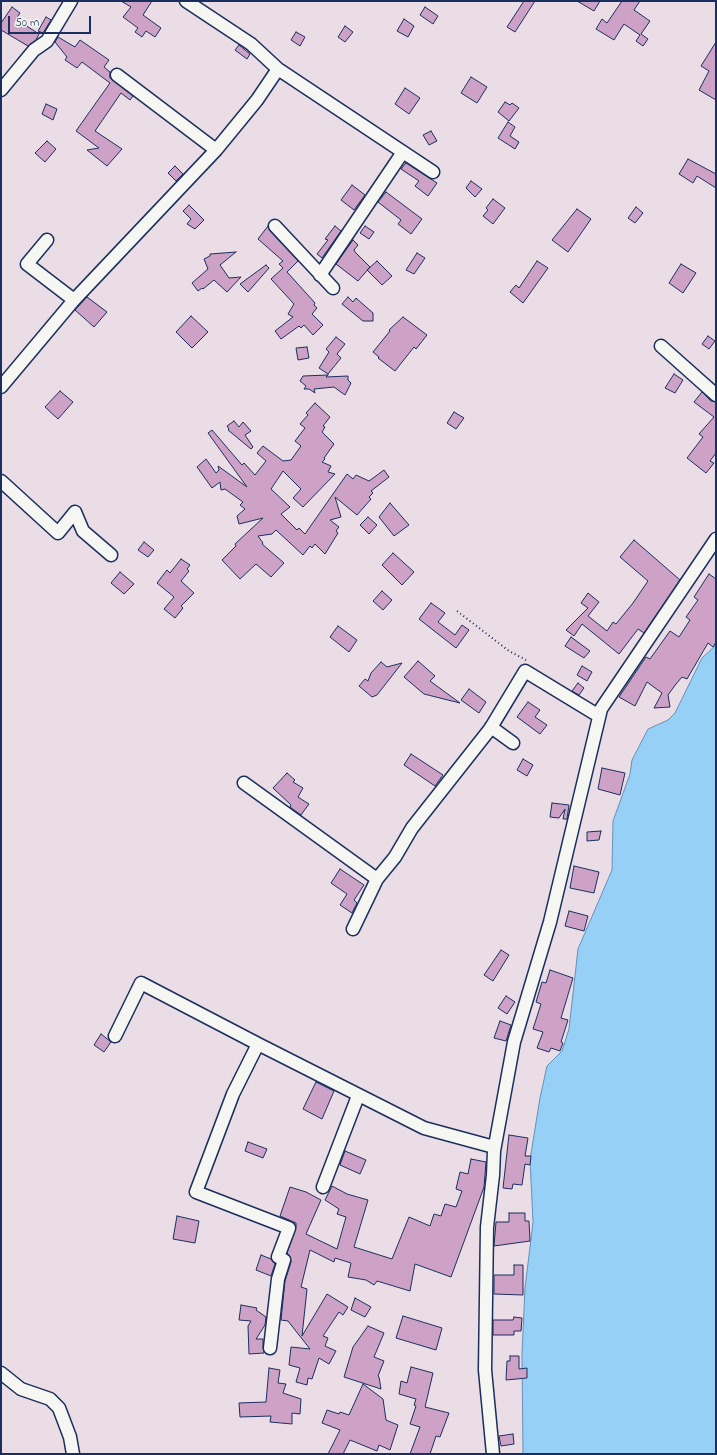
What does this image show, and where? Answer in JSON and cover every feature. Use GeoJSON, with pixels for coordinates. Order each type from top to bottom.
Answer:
{"type":"FeatureCollection","features":[{"type":"Feature","properties":{"kind":"street"},"geometry":{"type":"LineString","coordinates":[[1,90],[34,50],[47,41],[71,1]]}},
{"type":"Feature","properties":{"kind":"street"},"geometry":{"type":"LineString","coordinates":[[186,1],[251,44],[278,69],[433,172]]}},
{"type":"Feature","properties":{"kind":"street"},"geometry":{"type":"LineString","coordinates":[[1,387],[74,300],[216,150],[257,100],[278,69]]}},
{"type":"Feature","properties":{"kind":"street"},"geometry":{"type":"LineString","coordinates":[[116,75],[216,150]]}},
{"type":"Feature","properties":{"kind":"street"},"geometry":{"type":"LineString","coordinates":[[320,275],[403,152]]}},
{"type":"Feature","properties":{"kind":"street"},"geometry":{"type":"LineString","coordinates":[[275,226],[334,288]]}},
{"type":"Feature","properties":{"kind":"street"},"geometry":{"type":"LineString","coordinates":[[47,240],[27,264],[74,300]]}},
{"type":"Feature","properties":{"kind":"street"},"geometry":{"type":"LineString","coordinates":[[661,346],[716,395]]}},
{"type":"Feature","properties":{"kind":"street"},"geometry":{"type":"LineString","coordinates":[[1,481],[58,533],[75,512],[83,531],[111,555]]}},
{"type":"Feature","properties":{"kind":"street"},"geometry":{"type":"LineString","coordinates":[[493,1454],[485,1370],[487,1227],[493,1175],[494,1147],[514,1042],[550,922],[601,708],[716,539]]}},
{"type":"Feature","properties":{"kind":"street"},"geometry":{"type":"LineString","coordinates":[[353,929],[377,879],[395,857],[412,828],[491,727],[525,671],[600,716]]}},
{"type":"Feature","properties":{"kind":"street"},"geometry":{"type":"LineString","coordinates":[[491,727],[513,743]]}},
{"type":"Feature","properties":{"kind":"street"},"geometry":{"type":"LineString","coordinates":[[244,783],[377,879]]}},
{"type":"Feature","properties":{"kind":"street"},"geometry":{"type":"LineString","coordinates":[[115,1036],[141,983],[358,1096],[424,1128],[494,1147]]}},
{"type":"Feature","properties":{"kind":"street"},"geometry":{"type":"LineString","coordinates":[[258,1044],[233,1094],[196,1192],[289,1228],[278,1257],[284,1260],[278,1279],[270,1348]]}},
{"type":"Feature","properties":{"kind":"street"},"geometry":{"type":"LineString","coordinates":[[323,1187],[358,1096]]}},
{"type":"Feature","properties":{"kind":"street"},"geometry":{"type":"LineString","coordinates":[[1,1373],[21,1389],[50,1399],[58,1408],[70,1437],[73,1454]]}},
{"type":"Feature","properties":{"kind":"path"},"geometry":{"type":"LineString","coordinates":[[457,611],[509,651],[532,663],[525,671]]}},
{"type":"Feature","properties":{"kind":"water"},"geometry":{"type":"Polygon","coordinates":[[[716,645],[716,1454],[523,1454],[522,1354],[525,1288],[533,1222],[530,1160],[547,1066],[562,1051],[569,1029],[578,949],[612,870],[613,821],[630,774],[632,760],[648,729],[668,720],[675,713],[702,658],[716,645]]]}},
{"type":"Feature","properties":{"kind":"building"},"geometry":{"type":"Polygon","coordinates":[[[121,1],[152,1],[143,15],[161,28],[155,37],[146,31],[142,37],[135,32],[138,28],[123,17],[131,7],[121,1]]]}},
{"type":"Feature","properties":{"kind":"building"},"geometry":{"type":"Polygon","coordinates":[[[524,1],[535,1],[515,32],[507,27],[524,1]]]}},
{"type":"Feature","properties":{"kind":"building"},"geometry":{"type":"Polygon","coordinates":[[[577,1],[600,1],[594,11],[577,1]]]}},
{"type":"Feature","properties":{"kind":"building"},"geometry":{"type":"Polygon","coordinates":[[[622,1],[640,1],[634,10],[650,21],[641,34],[648,39],[643,46],[636,41],[640,35],[624,24],[614,40],[596,29],[602,19],[607,23],[622,1]]]}},
{"type":"Feature","properties":{"kind":"building"},"geometry":{"type":"Polygon","coordinates":[[[12,7],[20,13],[16,19],[39,34],[36,40],[28,46],[1,30],[1,23],[12,7]]]}},
{"type":"Feature","properties":{"kind":"building"},"geometry":{"type":"Polygon","coordinates":[[[425,7],[438,16],[433,24],[420,15],[425,7]]]}},
{"type":"Feature","properties":{"kind":"building"},"geometry":{"type":"Polygon","coordinates":[[[46,17],[51,20],[43,33],[38,31],[46,17]]]}},
{"type":"Feature","properties":{"kind":"building"},"geometry":{"type":"Polygon","coordinates":[[[404,19],[414,26],[408,37],[397,31],[404,19]]]}},
{"type":"Feature","properties":{"kind":"building"},"geometry":{"type":"Polygon","coordinates":[[[345,26],[353,32],[345,42],[338,37],[345,26]]]}},
{"type":"Feature","properties":{"kind":"building"},"geometry":{"type":"Polygon","coordinates":[[[296,32],[305,37],[300,46],[291,40],[296,32]]]}},
{"type":"Feature","properties":{"kind":"building"},"geometry":{"type":"Polygon","coordinates":[[[58,37],[75,47],[80,40],[109,60],[104,67],[110,72],[110,78],[133,96],[130,100],[121,93],[95,131],[122,149],[107,166],[87,150],[99,148],[76,131],[110,83],[82,62],[77,68],[65,60],[67,57],[55,42],[58,37]]]}},
{"type":"Feature","properties":{"kind":"building"},"geometry":{"type":"Polygon","coordinates":[[[716,42],[716,100],[699,90],[709,71],[701,66],[716,42]]]}},
{"type":"Feature","properties":{"kind":"building"},"geometry":{"type":"Polygon","coordinates":[[[239,45],[250,54],[247,59],[235,50],[239,45]]]}},
{"type":"Feature","properties":{"kind":"building"},"geometry":{"type":"Polygon","coordinates":[[[471,77],[487,87],[477,103],[461,93],[471,77]]]}},
{"type":"Feature","properties":{"kind":"building"},"geometry":{"type":"Polygon","coordinates":[[[405,88],[420,98],[409,114],[395,104],[405,88]]]}},
{"type":"Feature","properties":{"kind":"building"},"geometry":{"type":"Polygon","coordinates":[[[505,102],[510,105],[512,103],[519,108],[509,121],[498,112],[505,102]]]}},
{"type":"Feature","properties":{"kind":"building"},"geometry":{"type":"Polygon","coordinates":[[[46,104],[57,109],[53,120],[42,114],[46,104]]]}},
{"type":"Feature","properties":{"kind":"building"},"geometry":{"type":"Polygon","coordinates":[[[508,122],[515,127],[510,136],[519,142],[515,149],[498,138],[508,122]]]}},
{"type":"Feature","properties":{"kind":"building"},"geometry":{"type":"Polygon","coordinates":[[[431,131],[437,141],[429,145],[423,135],[431,131]]]}},
{"type":"Feature","properties":{"kind":"building"},"geometry":{"type":"Polygon","coordinates":[[[47,141],[56,149],[45,162],[35,153],[47,141]]]}},
{"type":"Feature","properties":{"kind":"building"},"geometry":{"type":"Polygon","coordinates":[[[688,159],[716,174],[716,188],[697,176],[693,183],[679,174],[688,159]]]}},
{"type":"Feature","properties":{"kind":"building"},"geometry":{"type":"Polygon","coordinates":[[[406,163],[437,183],[428,196],[415,186],[419,181],[401,169],[406,163]]]}},
{"type":"Feature","properties":{"kind":"building"},"geometry":{"type":"Polygon","coordinates":[[[175,166],[183,174],[176,181],[168,173],[175,166]]]}},
{"type":"Feature","properties":{"kind":"building"},"geometry":{"type":"Polygon","coordinates":[[[471,181],[482,189],[475,197],[466,188],[471,181]]]}},
{"type":"Feature","properties":{"kind":"building"},"geometry":{"type":"Polygon","coordinates":[[[352,185],[365,195],[354,210],[341,200],[352,185]]]}},
{"type":"Feature","properties":{"kind":"building"},"geometry":{"type":"Polygon","coordinates":[[[386,192],[422,219],[411,234],[398,224],[401,220],[378,202],[386,192]]]}},
{"type":"Feature","properties":{"kind":"building"},"geometry":{"type":"Polygon","coordinates":[[[493,199],[505,208],[493,224],[483,216],[488,210],[486,208],[493,199]]]}},
{"type":"Feature","properties":{"kind":"building"},"geometry":{"type":"Polygon","coordinates":[[[189,205],[204,220],[195,229],[187,224],[191,219],[183,211],[189,205]]]}},
{"type":"Feature","properties":{"kind":"building"},"geometry":{"type":"Polygon","coordinates":[[[636,207],[643,213],[635,223],[628,218],[636,207]]]}},
{"type":"Feature","properties":{"kind":"building"},"geometry":{"type":"Polygon","coordinates":[[[577,209],[591,219],[568,252],[552,240],[577,209]]]}},
{"type":"Feature","properties":{"kind":"building"},"geometry":{"type":"Polygon","coordinates":[[[268,226],[270,231],[298,261],[287,272],[315,303],[314,305],[317,308],[312,314],[323,325],[313,335],[304,325],[301,328],[299,326],[281,339],[275,331],[293,317],[288,314],[294,304],[271,279],[283,268],[279,264],[283,261],[258,239],[268,226]]]}},
{"type":"Feature","properties":{"kind":"building"},"geometry":{"type":"Polygon","coordinates":[[[335,226],[341,231],[322,258],[317,254],[328,240],[325,239],[335,226]]]}},
{"type":"Feature","properties":{"kind":"building"},"geometry":{"type":"Polygon","coordinates":[[[365,226],[374,232],[369,239],[360,233],[365,226]]]}},
{"type":"Feature","properties":{"kind":"building"},"geometry":{"type":"Polygon","coordinates":[[[353,240],[358,245],[354,250],[355,252],[370,267],[358,281],[336,264],[353,240]]]}},
{"type":"Feature","properties":{"kind":"building"},"geometry":{"type":"Polygon","coordinates":[[[236,252],[220,265],[229,278],[241,277],[227,292],[214,280],[198,291],[192,283],[208,269],[204,259],[210,256],[210,254],[236,252]]]}},
{"type":"Feature","properties":{"kind":"building"},"geometry":{"type":"Polygon","coordinates":[[[417,253],[425,258],[414,274],[406,270],[417,253]]]}},
{"type":"Feature","properties":{"kind":"building"},"geometry":{"type":"Polygon","coordinates":[[[377,261],[392,276],[382,285],[367,270],[377,261]]]}},
{"type":"Feature","properties":{"kind":"building"},"geometry":{"type":"Polygon","coordinates":[[[537,261],[548,268],[523,303],[510,292],[516,285],[519,288],[537,261]]]}},
{"type":"Feature","properties":{"kind":"building"},"geometry":{"type":"Polygon","coordinates":[[[681,264],[696,273],[683,293],[669,283],[681,264]]]}},
{"type":"Feature","properties":{"kind":"building"},"geometry":{"type":"Polygon","coordinates":[[[266,265],[269,268],[248,292],[240,284],[266,265]]]}},
{"type":"Feature","properties":{"kind":"building"},"geometry":{"type":"Polygon","coordinates":[[[87,297],[107,312],[94,327],[75,310],[87,297]]]}},
{"type":"Feature","properties":{"kind":"building"},"geometry":{"type":"Polygon","coordinates":[[[348,297],[353,302],[356,298],[373,313],[373,321],[363,321],[342,304],[348,297]]]}},
{"type":"Feature","properties":{"kind":"building"},"geometry":{"type":"Polygon","coordinates":[[[191,316],[208,332],[192,348],[176,332],[191,316]]]}},
{"type":"Feature","properties":{"kind":"building"},"geometry":{"type":"Polygon","coordinates":[[[403,317],[427,335],[416,349],[414,347],[395,371],[378,358],[379,357],[373,352],[390,331],[389,330],[403,317]]]}},
{"type":"Feature","properties":{"kind":"building"},"geometry":{"type":"Polygon","coordinates":[[[708,336],[715,341],[709,349],[702,344],[708,336]]]}},
{"type":"Feature","properties":{"kind":"building"},"geometry":{"type":"Polygon","coordinates":[[[336,337],[345,344],[337,354],[341,358],[328,374],[319,368],[329,352],[326,349],[336,337]]]}},
{"type":"Feature","properties":{"kind":"building"},"geometry":{"type":"Polygon","coordinates":[[[307,347],[309,358],[298,360],[296,348],[307,347]]]}},
{"type":"Feature","properties":{"kind":"building"},"geometry":{"type":"Polygon","coordinates":[[[674,374],[683,380],[675,393],[665,388],[674,374]]]}},
{"type":"Feature","properties":{"kind":"building"},"geometry":{"type":"Polygon","coordinates":[[[328,375],[326,377],[348,376],[348,380],[351,383],[345,395],[334,387],[314,389],[315,393],[309,389],[304,389],[306,386],[300,381],[303,376],[328,375]]]}},
{"type":"Feature","properties":{"kind":"building"},"geometry":{"type":"Polygon","coordinates":[[[60,391],[73,402],[58,419],[45,407],[60,391]]]}},
{"type":"Feature","properties":{"kind":"building"},"geometry":{"type":"Polygon","coordinates":[[[702,392],[711,401],[716,402],[716,453],[710,461],[714,463],[706,473],[687,458],[703,437],[699,434],[714,417],[694,402],[702,392]]]}},
{"type":"Feature","properties":{"kind":"building"},"geometry":{"type":"Polygon","coordinates":[[[315,403],[330,417],[323,426],[325,427],[322,432],[334,444],[322,462],[331,466],[328,472],[335,474],[303,507],[293,498],[301,489],[283,471],[271,489],[290,507],[281,514],[297,530],[299,528],[305,534],[347,474],[353,479],[356,475],[369,481],[384,470],[389,477],[371,491],[373,493],[369,497],[371,499],[357,515],[335,497],[341,517],[330,520],[339,527],[336,531],[338,533],[325,554],[315,544],[312,548],[310,546],[303,555],[276,530],[272,534],[258,536],[263,543],[262,544],[284,563],[271,577],[256,564],[240,579],[222,560],[236,546],[235,544],[263,518],[239,524],[237,516],[245,509],[240,505],[243,502],[225,489],[221,490],[220,482],[212,488],[197,467],[206,459],[216,473],[219,470],[218,466],[247,487],[208,433],[212,430],[242,465],[244,463],[255,475],[266,461],[257,453],[263,446],[283,461],[291,460],[301,446],[295,441],[305,428],[300,424],[308,415],[306,413],[315,403]]]}},
{"type":"Feature","properties":{"kind":"building"},"geometry":{"type":"Polygon","coordinates":[[[454,412],[464,418],[456,429],[447,423],[454,412]]]}},
{"type":"Feature","properties":{"kind":"building"},"geometry":{"type":"Polygon","coordinates":[[[234,421],[239,427],[243,422],[251,431],[245,435],[253,447],[251,449],[228,430],[229,429],[227,426],[234,421]]]}},
{"type":"Feature","properties":{"kind":"building"},"geometry":{"type":"Polygon","coordinates":[[[390,503],[409,525],[394,536],[379,517],[390,503]]]}},
{"type":"Feature","properties":{"kind":"building"},"geometry":{"type":"Polygon","coordinates":[[[368,517],[377,525],[369,534],[360,525],[368,517]]]}},
{"type":"Feature","properties":{"kind":"building"},"geometry":{"type":"Polygon","coordinates":[[[634,540],[680,580],[644,633],[638,629],[619,654],[582,624],[574,636],[566,630],[588,608],[581,603],[588,593],[599,602],[588,616],[607,631],[613,622],[616,624],[633,603],[648,581],[620,557],[634,540]]]}},
{"type":"Feature","properties":{"kind":"building"},"geometry":{"type":"Polygon","coordinates":[[[144,542],[154,550],[148,557],[138,550],[144,542]]]}},
{"type":"Feature","properties":{"kind":"building"},"geometry":{"type":"Polygon","coordinates":[[[393,553],[414,572],[402,585],[382,565],[393,553]]]}},
{"type":"Feature","properties":{"kind":"building"},"geometry":{"type":"Polygon","coordinates":[[[181,559],[190,565],[187,569],[189,571],[181,581],[194,593],[181,606],[183,608],[175,618],[164,609],[174,597],[157,583],[167,570],[170,573],[181,559]]]}},
{"type":"Feature","properties":{"kind":"building"},"geometry":{"type":"Polygon","coordinates":[[[120,572],[134,584],[124,594],[111,583],[120,572]]]}},
{"type":"Feature","properties":{"kind":"building"},"geometry":{"type":"Polygon","coordinates":[[[709,574],[716,579],[716,642],[713,647],[708,643],[687,679],[682,677],[668,695],[670,707],[654,708],[662,693],[647,682],[635,706],[619,697],[646,657],[650,659],[670,631],[679,637],[690,620],[686,617],[698,600],[694,597],[709,574]]]}},
{"type":"Feature","properties":{"kind":"building"},"geometry":{"type":"Polygon","coordinates":[[[382,591],[392,600],[383,610],[373,601],[382,591]]]}},
{"type":"Feature","properties":{"kind":"building"},"geometry":{"type":"Polygon","coordinates":[[[431,603],[445,613],[438,622],[455,635],[462,625],[469,630],[456,648],[419,619],[431,603]]]}},
{"type":"Feature","properties":{"kind":"building"},"geometry":{"type":"Polygon","coordinates":[[[338,626],[357,640],[349,652],[330,637],[338,626]]]}},
{"type":"Feature","properties":{"kind":"building"},"geometry":{"type":"Polygon","coordinates":[[[571,637],[590,651],[584,658],[565,646],[571,637]]]}},
{"type":"Feature","properties":{"kind":"building"},"geometry":{"type":"Polygon","coordinates":[[[418,661],[435,676],[430,681],[460,703],[424,694],[404,677],[418,661]]]}},
{"type":"Feature","properties":{"kind":"building"},"geometry":{"type":"Polygon","coordinates":[[[381,662],[387,667],[402,663],[377,695],[372,697],[359,686],[365,679],[368,681],[371,673],[381,662]]]}},
{"type":"Feature","properties":{"kind":"building"},"geometry":{"type":"Polygon","coordinates":[[[582,666],[592,672],[587,681],[577,675],[582,666]]]}},
{"type":"Feature","properties":{"kind":"building"},"geometry":{"type":"Polygon","coordinates":[[[578,683],[584,688],[579,695],[572,691],[578,683]]]}},
{"type":"Feature","properties":{"kind":"building"},"geometry":{"type":"Polygon","coordinates":[[[469,689],[486,702],[479,713],[461,700],[469,689]]]}},
{"type":"Feature","properties":{"kind":"building"},"geometry":{"type":"Polygon","coordinates":[[[528,702],[540,710],[535,717],[547,725],[540,734],[517,717],[528,702]]]}},
{"type":"Feature","properties":{"kind":"building"},"geometry":{"type":"Polygon","coordinates":[[[411,754],[443,775],[435,786],[404,765],[411,754]]]}},
{"type":"Feature","properties":{"kind":"building"},"geometry":{"type":"Polygon","coordinates":[[[523,759],[533,765],[527,776],[517,770],[523,759]]]}},
{"type":"Feature","properties":{"kind":"building"},"geometry":{"type":"Polygon","coordinates":[[[602,768],[625,773],[620,795],[598,789],[602,768]]]}},
{"type":"Feature","properties":{"kind":"building"},"geometry":{"type":"Polygon","coordinates":[[[287,773],[295,780],[293,782],[303,788],[298,797],[309,804],[301,815],[290,807],[291,805],[273,788],[287,773]]]}},
{"type":"Feature","properties":{"kind":"building"},"geometry":{"type":"Polygon","coordinates":[[[552,803],[569,805],[567,819],[563,819],[565,809],[559,818],[550,817],[552,803]]]}},
{"type":"Feature","properties":{"kind":"building"},"geometry":{"type":"Polygon","coordinates":[[[601,831],[599,840],[587,841],[587,832],[601,831]]]}},
{"type":"Feature","properties":{"kind":"building"},"geometry":{"type":"Polygon","coordinates":[[[574,866],[599,872],[594,893],[570,888],[574,866]]]}},
{"type":"Feature","properties":{"kind":"building"},"geometry":{"type":"Polygon","coordinates":[[[340,869],[364,885],[354,900],[357,903],[352,913],[340,905],[347,894],[331,883],[340,869]]]}},
{"type":"Feature","properties":{"kind":"building"},"geometry":{"type":"Polygon","coordinates":[[[569,911],[588,916],[584,931],[565,926],[569,911]]]}},
{"type":"Feature","properties":{"kind":"building"},"geometry":{"type":"Polygon","coordinates":[[[501,950],[509,955],[493,981],[484,975],[501,950]]]}},
{"type":"Feature","properties":{"kind":"building"},"geometry":{"type":"Polygon","coordinates":[[[550,970],[573,978],[561,1018],[568,1020],[561,1042],[563,1043],[560,1051],[551,1048],[549,1052],[537,1048],[543,1032],[533,1029],[541,1004],[536,1002],[542,982],[546,983],[550,970]]]}},
{"type":"Feature","properties":{"kind":"building"},"geometry":{"type":"Polygon","coordinates":[[[506,996],[515,1002],[507,1014],[498,1008],[506,996]]]}},
{"type":"Feature","properties":{"kind":"building"},"geometry":{"type":"Polygon","coordinates":[[[500,1021],[511,1025],[506,1041],[494,1038],[500,1021]]]}},
{"type":"Feature","properties":{"kind":"building"},"geometry":{"type":"Polygon","coordinates":[[[101,1034],[111,1042],[104,1052],[94,1045],[101,1034]]]}},
{"type":"Feature","properties":{"kind":"building"},"geometry":{"type":"Polygon","coordinates":[[[316,1082],[334,1091],[322,1119],[303,1109],[316,1082]]]}},
{"type":"Feature","properties":{"kind":"building"},"geometry":{"type":"Polygon","coordinates":[[[509,1135],[528,1138],[525,1156],[531,1156],[530,1165],[525,1164],[522,1185],[513,1184],[512,1189],[503,1188],[509,1135]]]}},
{"type":"Feature","properties":{"kind":"building"},"geometry":{"type":"Polygon","coordinates":[[[248,1142],[267,1149],[263,1158],[245,1151],[248,1142]]]}},
{"type":"Feature","properties":{"kind":"building"},"geometry":{"type":"Polygon","coordinates":[[[345,1151],[366,1160],[360,1174],[340,1165],[345,1151]]]}},
{"type":"Feature","properties":{"kind":"building"},"geometry":{"type":"Polygon","coordinates":[[[471,1159],[486,1162],[484,1187],[451,1277],[415,1264],[410,1291],[377,1281],[374,1285],[366,1280],[348,1277],[351,1263],[335,1258],[334,1262],[310,1250],[301,1287],[307,1289],[302,1336],[327,1294],[348,1307],[343,1315],[339,1312],[323,1336],[328,1338],[325,1346],[336,1351],[329,1364],[319,1358],[312,1379],[308,1378],[307,1385],[296,1382],[300,1368],[289,1365],[291,1347],[310,1349],[288,1321],[281,1320],[285,1281],[291,1262],[290,1256],[287,1253],[296,1227],[296,1223],[280,1216],[290,1187],[306,1192],[321,1200],[306,1234],[337,1249],[346,1217],[337,1214],[339,1209],[325,1200],[332,1186],[347,1194],[368,1200],[354,1247],[392,1259],[409,1217],[430,1226],[434,1214],[441,1216],[445,1204],[456,1207],[462,1191],[456,1189],[460,1172],[468,1174],[471,1159]]]}},
{"type":"Feature","properties":{"kind":"building"},"geometry":{"type":"Polygon","coordinates":[[[509,1213],[525,1213],[525,1221],[529,1221],[530,1241],[494,1246],[496,1222],[509,1222],[509,1213]]]}},
{"type":"Feature","properties":{"kind":"building"},"geometry":{"type":"Polygon","coordinates":[[[177,1216],[199,1221],[195,1243],[173,1239],[177,1216]]]}},
{"type":"Feature","properties":{"kind":"building"},"geometry":{"type":"Polygon","coordinates":[[[261,1255],[271,1259],[275,1264],[271,1276],[256,1270],[261,1255]]]}},
{"type":"Feature","properties":{"kind":"building"},"geometry":{"type":"Polygon","coordinates":[[[514,1265],[523,1265],[523,1295],[494,1294],[494,1275],[514,1275],[514,1265]]]}},
{"type":"Feature","properties":{"kind":"building"},"geometry":{"type":"Polygon","coordinates":[[[355,1298],[371,1307],[365,1317],[351,1310],[355,1298]]]}},
{"type":"Feature","properties":{"kind":"building"},"geometry":{"type":"Polygon","coordinates":[[[241,1305],[257,1308],[256,1310],[266,1317],[265,1325],[256,1339],[263,1339],[264,1353],[249,1354],[248,1326],[251,1321],[239,1320],[241,1305]]]}},
{"type":"Feature","properties":{"kind":"building"},"geometry":{"type":"Polygon","coordinates":[[[403,1316],[442,1328],[436,1350],[396,1338],[403,1316]]]}},
{"type":"Feature","properties":{"kind":"building"},"geometry":{"type":"Polygon","coordinates":[[[514,1317],[522,1318],[521,1331],[514,1331],[514,1335],[493,1335],[493,1320],[513,1320],[514,1317]]]}},
{"type":"Feature","properties":{"kind":"building"},"geometry":{"type":"Polygon","coordinates":[[[368,1326],[384,1333],[374,1357],[384,1361],[378,1376],[381,1389],[344,1377],[353,1347],[368,1326]]]}},
{"type":"Feature","properties":{"kind":"building"},"geometry":{"type":"Polygon","coordinates":[[[510,1356],[519,1356],[519,1369],[527,1368],[527,1378],[506,1380],[507,1361],[510,1361],[510,1356]]]}},
{"type":"Feature","properties":{"kind":"building"},"geometry":{"type":"Polygon","coordinates":[[[411,1367],[433,1373],[425,1407],[449,1413],[440,1437],[436,1436],[430,1454],[410,1454],[420,1427],[410,1424],[416,1406],[414,1405],[416,1399],[399,1394],[401,1381],[407,1383],[411,1367]]]}},
{"type":"Feature","properties":{"kind":"building"},"geometry":{"type":"Polygon","coordinates":[[[269,1368],[280,1370],[278,1383],[286,1384],[283,1393],[301,1399],[300,1414],[292,1413],[292,1424],[270,1422],[271,1416],[240,1417],[239,1403],[266,1402],[269,1368]]]}},
{"type":"Feature","properties":{"kind":"building"},"geometry":{"type":"Polygon","coordinates":[[[363,1384],[383,1399],[386,1420],[398,1425],[390,1450],[379,1445],[377,1451],[350,1440],[343,1454],[328,1454],[340,1430],[322,1423],[327,1410],[339,1414],[340,1412],[349,1415],[363,1384]]]}},
{"type":"Feature","properties":{"kind":"building"},"geometry":{"type":"Polygon","coordinates":[[[513,1434],[514,1444],[501,1446],[499,1436],[513,1434]]]}}]}
